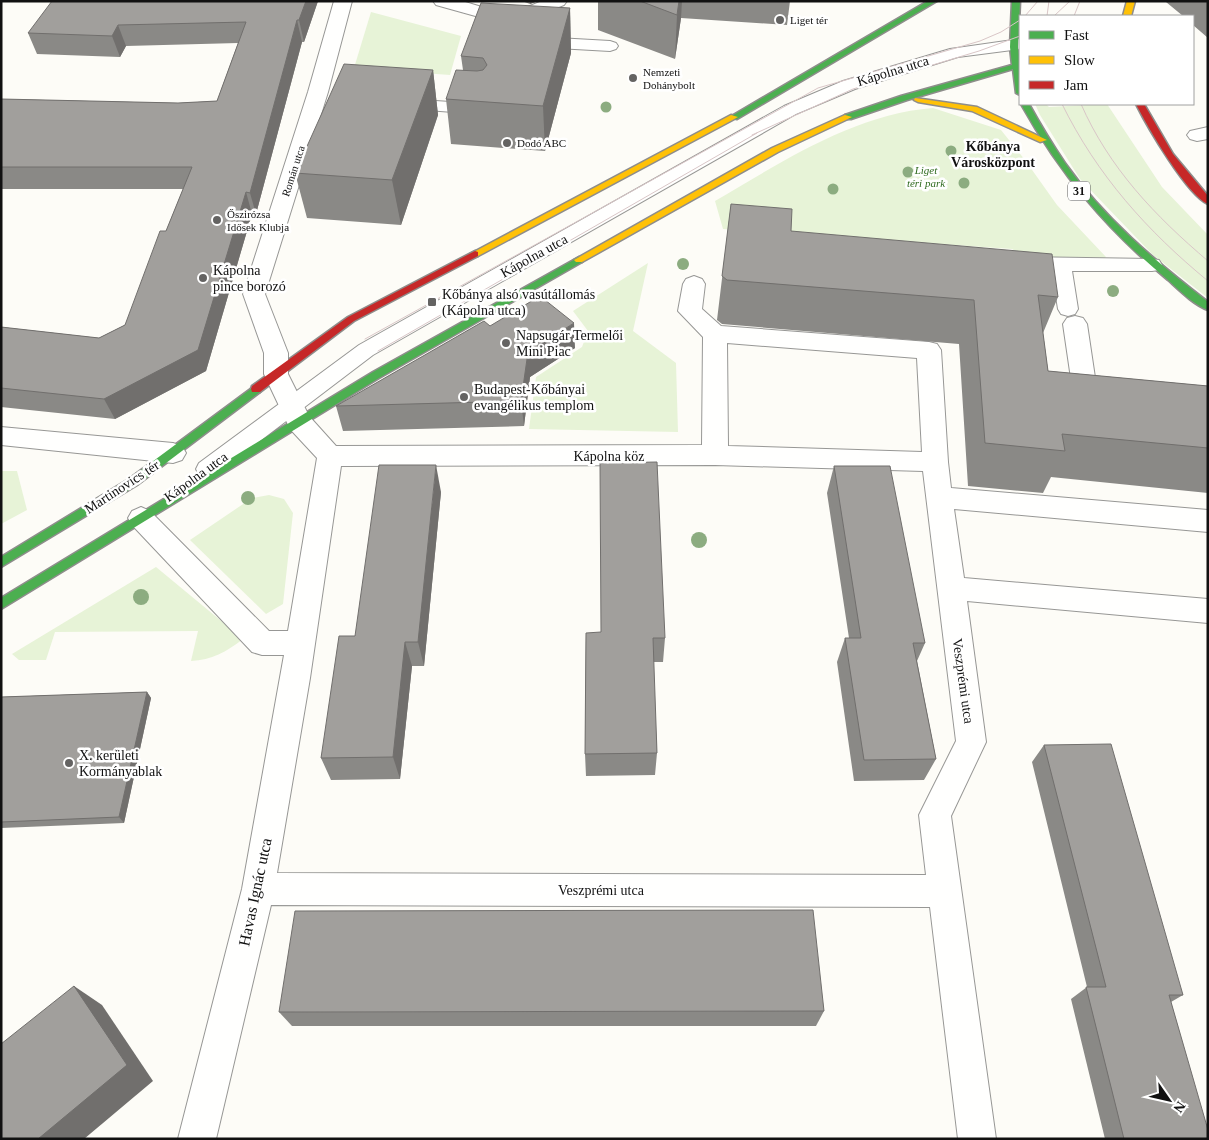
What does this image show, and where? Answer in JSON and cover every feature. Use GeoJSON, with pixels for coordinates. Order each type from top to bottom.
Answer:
{"type":"FeatureCollection","features":[{"type":"Feature","properties":{"kind":"street","name":"Román utca"},"geometry":{"type":"LineString","coordinates":[[296,414],[276,374],[276,353],[254,294],[325,100],[343,1]]}},
{"type":"Feature","properties":{"kind":"street"},"geometry":{"type":"LineString","coordinates":[[442,1],[496,17],[515,19],[558,1]]}},
{"type":"Feature","properties":{"kind":"street"},"geometry":{"type":"LineString","coordinates":[[173,453],[351,319],[728,120],[934,1]]}},
{"type":"Feature","properties":{"kind":"street"},"geometry":{"type":"LineString","coordinates":[[1016,1],[1016,45],[1019,84]]}},
{"type":"Feature","properties":{"kind":"street"},"geometry":{"type":"LineString","coordinates":[[1127,15],[1130,1]]}},
{"type":"Feature","properties":{"kind":"street","name":"Kápolna utca"},"geometry":{"type":"LineString","coordinates":[[296,414],[376,374],[775,150],[843,119],[904,98],[1017,66]]}},
{"type":"Feature","properties":{"kind":"street","name":"Kápolna utca"},"geometry":{"type":"LineString","coordinates":[[904,98],[974,109],[1043,140]]}},
{"type":"Feature","properties":{"kind":"street","name":"31"},"geometry":{"type":"LineString","coordinates":[[1026,105],[1043,140],[1074,185],[1123,238],[1152,265],[1208,307]]}},
{"type":"Feature","properties":{"kind":"street"},"geometry":{"type":"LineString","coordinates":[[1141,105],[1165,148],[1194,188],[1208,201]]}},
{"type":"Feature","properties":{"kind":"street"},"geometry":{"type":"LineString","coordinates":[[694,284],[690,311],[715,334],[715,455]]}},
{"type":"Feature","properties":{"kind":"street"},"geometry":{"type":"LineString","coordinates":[[1071,316],[1086,399],[1123,402]]}},
{"type":"Feature","properties":{"kind":"street","name":"Veszprémi utca"},"geometry":{"type":"LineString","coordinates":[[715,334],[928,350],[935,462],[971,742],[935,815],[977,1139]]}},
{"type":"Feature","properties":{"kind":"street"},"geometry":{"type":"LineString","coordinates":[[296,414],[330,456]]}},
{"type":"Feature","properties":{"kind":"street","name":"Martinovics tér"},"geometry":{"type":"LineString","coordinates":[[1,436],[173,453]]}},
{"type":"Feature","properties":{"kind":"street","name":"Martinovics tér"},"geometry":{"type":"LineString","coordinates":[[1,563],[61,527],[173,453]]}},
{"type":"Feature","properties":{"kind":"street","name":"Kápolna köz"},"geometry":{"type":"LineString","coordinates":[[330,456],[715,455],[935,462]]}},
{"type":"Feature","properties":{"kind":"street","name":"Havas Ignác utca"},"geometry":{"type":"LineString","coordinates":[[197,1139],[258,888],[330,456]]}},
{"type":"Feature","properties":{"kind":"street"},"geometry":{"type":"LineString","coordinates":[[939,497],[1208,521]]}},
{"type":"Feature","properties":{"kind":"street"},"geometry":{"type":"LineString","coordinates":[[1,604],[141,518],[262,643],[300,643]]}},
{"type":"Feature","properties":{"kind":"street"},"geometry":{"type":"LineString","coordinates":[[950,588],[1208,611]]}},
{"type":"Feature","properties":{"kind":"street","name":"Veszprémi utca"},"geometry":{"type":"LineString","coordinates":[[258,888],[945,892]]}},
{"type":"Feature","properties":{"kind":"lane"},"geometry":{"type":"LineString","coordinates":[[496,17],[524,34],[557,43],[610,46]]}},
{"type":"Feature","properties":{"kind":"lane","name":"Kápolna utca"},"geometry":{"type":"LineString","coordinates":[[141,518],[296,414],[366,350],[790,110],[849,85],[956,52],[1016,45]]}},
{"type":"Feature","properties":{"kind":"lane"},"geometry":{"type":"LineString","coordinates":[[394,104],[481,109]]}},
{"type":"Feature","properties":{"kind":"lane"},"geometry":{"type":"LineString","coordinates":[[1006,262],[1061,265],[1152,265]]}},
{"type":"Feature","properties":{"kind":"lane"},"geometry":{"type":"LineString","coordinates":[[1061,265],[1071,316]]}},
{"type":"Feature","properties":{"kind":"green space"},"geometry":{"type":"Polygon","coordinates":[[[371,12],[461,36],[450,75],[354,68],[371,12]]]}},
{"type":"Feature","properties":{"kind":"green space"},"geometry":{"type":"Polygon","coordinates":[[[1035,105],[1047,105],[1049,107],[1108,105],[1162,187],[1208,235],[1208,298],[1153,255],[1080,179],[1035,105]]]}},
{"type":"Feature","properties":{"kind":"green space","name":"Liget téri park"},"geometry":{"type":"Polygon","coordinates":[[[933,108],[1001,130],[1057,205],[1106,257],[1100,262],[1022,255],[1012,249],[723,229],[715,201],[766,171],[847,130],[904,112],[933,108]]]}},
{"type":"Feature","properties":{"kind":"green space"},"geometry":{"type":"Polygon","coordinates":[[[648,263],[633,331],[676,363],[678,432],[529,429],[536,377],[582,347],[588,331],[573,311],[648,263]]]}},
{"type":"Feature","properties":{"kind":"green space"},"geometry":{"type":"Polygon","coordinates":[[[1,471],[17,471],[27,510],[1,524],[1,471]]]}},
{"type":"Feature","properties":{"kind":"green space"},"geometry":{"type":"Polygon","coordinates":[[[269,495],[284,499],[293,513],[283,604],[266,614],[190,540],[252,498],[269,495]]]}},
{"type":"Feature","properties":{"kind":"green space"},"geometry":{"type":"Polygon","coordinates":[[[156,567],[243,639],[231,648],[218,654],[206,659],[191,661],[198,631],[55,632],[46,660],[19,660],[12,654],[156,567]]]}},
{"type":"Feature","properties":{"kind":"building"},"geometry":{"type":"Polygon","coordinates":[[[52,1],[306,1],[299,20],[297,20],[250,193],[246,192],[198,350],[104,399],[1,388],[1,327],[99,338],[125,325],[160,231],[166,231],[192,167],[1,167],[1,99],[178,103],[217,101],[246,22],[118,25],[112,36],[28,33],[52,1]]]}},
{"type":"Feature","properties":{"kind":"building"},"geometry":{"type":"Polygon","coordinates":[[[640,1],[679,1],[677,15],[640,1]]]}},
{"type":"Feature","properties":{"kind":"building"},"geometry":{"type":"Polygon","coordinates":[[[481,3],[570,8],[543,106],[446,99],[456,70],[477,71],[483,70],[487,65],[483,58],[461,56],[481,3]]]}},
{"type":"Feature","properties":{"kind":"building"},"geometry":{"type":"Polygon","coordinates":[[[344,64],[433,70],[392,180],[295,173],[344,64]]]}},
{"type":"Feature","properties":{"kind":"building"},"geometry":{"type":"Polygon","coordinates":[[[731,204],[792,209],[791,231],[1052,254],[1058,297],[1038,295],[1048,371],[1208,386],[1208,448],[1062,434],[1065,451],[985,443],[974,300],[727,280],[722,276],[731,204]]]}},
{"type":"Feature","properties":{"kind":"building"},"geometry":{"type":"Polygon","coordinates":[[[540,296],[574,323],[528,352],[521,401],[336,406],[484,321],[490,326],[540,296]]]}},
{"type":"Feature","properties":{"kind":"building"},"geometry":{"type":"Polygon","coordinates":[[[657,462],[665,638],[653,638],[657,753],[585,754],[586,633],[601,632],[600,463],[657,462]]]}},
{"type":"Feature","properties":{"kind":"building"},"geometry":{"type":"Polygon","coordinates":[[[379,465],[436,465],[418,642],[405,642],[393,757],[321,758],[339,636],[355,636],[379,465]]]}},
{"type":"Feature","properties":{"kind":"building"},"geometry":{"type":"Polygon","coordinates":[[[834,466],[890,466],[925,643],[913,643],[936,759],[864,760],[845,638],[861,638],[834,466]]]}},
{"type":"Feature","properties":{"kind":"building","name":"X. kerületi Kormányablak"},"geometry":{"type":"Polygon","coordinates":[[[147,692],[119,817],[1,822],[1,697],[147,692]]]}},
{"type":"Feature","properties":{"kind":"building"},"geometry":{"type":"Polygon","coordinates":[[[1111,744],[1183,995],[1169,995],[1208,1130],[1208,1139],[1124,1139],[1086,987],[1106,987],[1044,745],[1111,744]]]}},
{"type":"Feature","properties":{"kind":"building"},"geometry":{"type":"Polygon","coordinates":[[[813,910],[824,1011],[279,1012],[295,911],[813,910]]]}},
{"type":"Feature","properties":{"kind":"building"},"geometry":{"type":"Polygon","coordinates":[[[74,986],[127,1065],[38,1139],[1,1139],[1,1044],[74,986]]]}},
{"type":"Feature","properties":{"kind":"tram line"},"geometry":{"type":"LineString","coordinates":[[1026,15],[1038,1]]}},
{"type":"Feature","properties":{"kind":"tram line"},"geometry":{"type":"LineString","coordinates":[[1047,15],[1049,1]]}},
{"type":"Feature","properties":{"kind":"tram line"},"geometry":{"type":"LineString","coordinates":[[1055,15],[1070,1]]}},
{"type":"Feature","properties":{"kind":"tram line"},"geometry":{"type":"LineString","coordinates":[[1074,15],[1080,1]]}},
{"type":"Feature","properties":{"kind":"tram line"},"geometry":{"type":"LineString","coordinates":[[365,339],[818,88],[980,41],[1001,32],[1019,21]]}},
{"type":"Feature","properties":{"kind":"tram line"},"geometry":{"type":"LineString","coordinates":[[752,135],[853,89],[979,51],[1019,36]]}},
{"type":"Feature","properties":{"kind":"tram line"},"geometry":{"type":"LineString","coordinates":[[1063,105],[1091,155],[1125,200],[1164,242],[1208,281]]}},
{"type":"Feature","properties":{"kind":"tram line"},"geometry":{"type":"LineString","coordinates":[[1081,105],[1105,149],[1135,190],[1188,244],[1208,261]]}},
{"type":"Feature","properties":{"kind":"tram line"},"geometry":{"type":"LineString","coordinates":[[378,351],[757,133]]}},
{"type":"Feature","properties":{"kind":"traffic: fast"},"geometry":{"type":"LineString","coordinates":[[734,117],[934,1]]}},
{"type":"Feature","properties":{"kind":"traffic: fast"},"geometry":{"type":"LineString","coordinates":[[1016,1],[1014,47],[1019,85]]}},
{"type":"Feature","properties":{"kind":"traffic: fast"},"geometry":{"type":"LineString","coordinates":[[848,117],[904,98],[1019,65]]}},
{"type":"Feature","properties":{"kind":"traffic: fast"},"geometry":{"type":"LineString","coordinates":[[1026,105],[1062,165],[1104,216],[1153,263],[1208,307]]}},
{"type":"Feature","properties":{"kind":"traffic: fast"},"geometry":{"type":"LineString","coordinates":[[1,604],[376,375],[579,260]]}},
{"type":"Feature","properties":{"kind":"traffic: fast"},"geometry":{"type":"LineString","coordinates":[[1,563],[133,482],[256,389]]}},
{"type":"Feature","properties":{"kind":"traffic: slow"},"geometry":{"type":"LineString","coordinates":[[1127,15],[1131,1]]}},
{"type":"Feature","properties":{"kind":"traffic: slow"},"geometry":{"type":"LineString","coordinates":[[918,100],[974,109],[1043,140]]}},
{"type":"Feature","properties":{"kind":"traffic: slow"},"geometry":{"type":"LineString","coordinates":[[475,254],[734,117]]}},
{"type":"Feature","properties":{"kind":"traffic: slow"},"geometry":{"type":"LineString","coordinates":[[579,260],[775,150],[848,117]]}},
{"type":"Feature","properties":{"kind":"traffic: jam"},"geometry":{"type":"LineString","coordinates":[[1141,105],[1154,131],[1170,155],[1208,201]]}},
{"type":"Feature","properties":{"kind":"traffic: jam"},"geometry":{"type":"LineString","coordinates":[[256,389],[351,319],[475,254]]}},
{"type":"Feature","properties":{"kind":"place","name":"Liget tér"},"geometry":{"type":"Point","coordinates":[780,20]}},
{"type":"Feature","properties":{"kind":"place","name":"Nemzeti Dohánybolt"},"geometry":{"type":"Point","coordinates":[633,78]}},
{"type":"Feature","properties":{"kind":"place","name":"Dodó ABC"},"geometry":{"type":"Point","coordinates":[507,143]}},
{"type":"Feature","properties":{"kind":"place","name":"Őszirózsa Idősek Klubja"},"geometry":{"type":"Point","coordinates":[217,220]}},
{"type":"Feature","properties":{"kind":"place","name":"Kápolna pince borozó"},"geometry":{"type":"Point","coordinates":[203,278]}},
{"type":"Feature","properties":{"kind":"place","name":"Kőbánya alsó vasútállomás (Kápolna utca)"},"geometry":{"type":"Point","coordinates":[432,302]}},
{"type":"Feature","properties":{"kind":"place","name":"Napsugár Termelői Mini Piac"},"geometry":{"type":"Point","coordinates":[506,343]}},
{"type":"Feature","properties":{"kind":"place","name":"Budapest-Kőbányai evangélikus templom"},"geometry":{"type":"Point","coordinates":[464,397]}},
{"type":"Feature","properties":{"kind":"place","name":"X. kerületi Kormányablak"},"geometry":{"type":"Point","coordinates":[69,763]}},
{"type":"Feature","properties":{"kind":"district","name":"Kőbánya Városközpont"},"geometry":{"type":"Point","coordinates":[993,154]}}]}
